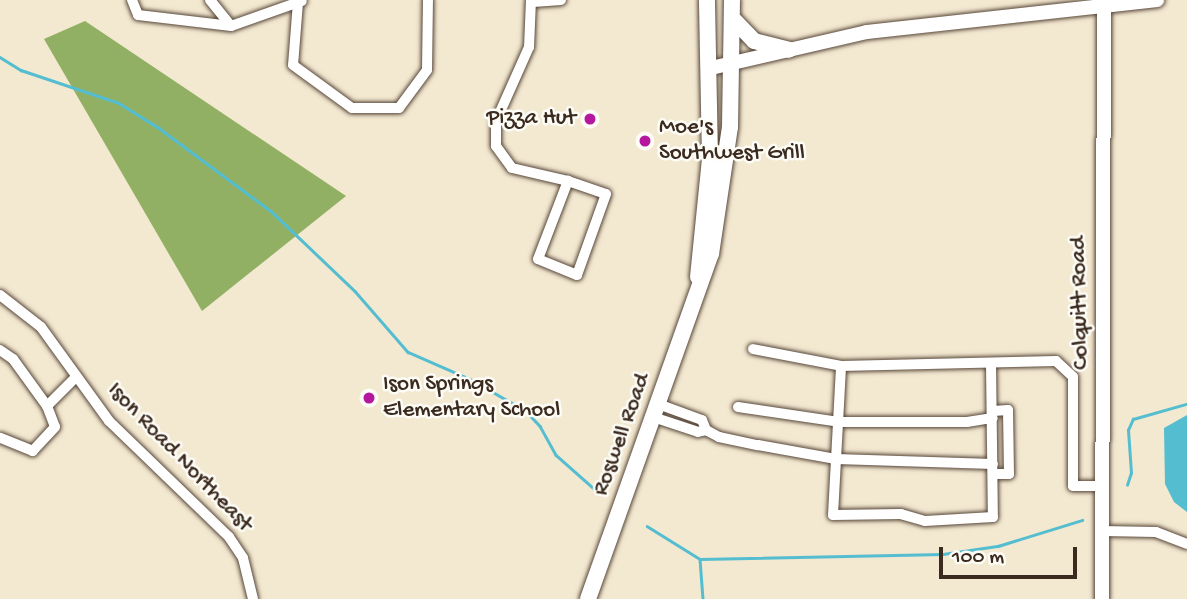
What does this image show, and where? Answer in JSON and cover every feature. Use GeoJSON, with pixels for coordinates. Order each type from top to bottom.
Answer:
{"type":"FeatureCollection","features":[{"type":"Feature","properties":{"kind":"main road","name":"Roswell Road"},"geometry":{"type":"LineString","coordinates":[[697,286],[710,159],[711,68],[707,0]]}},
{"type":"Feature","properties":{"kind":"main road","name":"Roswell Road"},"geometry":{"type":"LineString","coordinates":[[587,599],[656,411],[697,286],[711,254],[722,188],[732,66],[732,0]]}},
{"type":"Feature","properties":{"kind":"main road"},"geometry":{"type":"LineString","coordinates":[[732,18],[754,41],[789,50]]}},
{"type":"Feature","properties":{"kind":"street"},"geometry":{"type":"LineString","coordinates":[[132,0],[138,15],[231,26],[301,1],[293,65],[352,108],[399,108],[427,70],[428,0]]}},
{"type":"Feature","properties":{"kind":"street"},"geometry":{"type":"LineString","coordinates":[[210,0],[231,26]]}},
{"type":"Feature","properties":{"kind":"street"},"geometry":{"type":"LineString","coordinates":[[561,0],[532,1],[529,47],[496,121],[496,146],[512,168],[568,181],[606,194],[576,275],[538,259],[568,181]]}},
{"type":"Feature","properties":{"kind":"street"},"geometry":{"type":"LineString","coordinates":[[711,68],[732,66],[867,32],[1157,0]]}},
{"type":"Feature","properties":{"kind":"street","name":"Colquitt Road"},"geometry":{"type":"LineString","coordinates":[[1102,599],[1104,6]]}},
{"type":"Feature","properties":{"kind":"street","name":"Ison Road Northeast"},"geometry":{"type":"LineString","coordinates":[[0,295],[41,327],[109,421],[237,547],[253,599]]}},
{"type":"Feature","properties":{"kind":"street"},"geometry":{"type":"LineString","coordinates":[[753,349],[841,366],[1056,361],[1067,369],[1074,389],[1073,486],[1102,486]]}},
{"type":"Feature","properties":{"kind":"street"},"geometry":{"type":"LineString","coordinates":[[0,350],[13,359],[47,406],[55,427],[33,451],[0,438]]}},
{"type":"Feature","properties":{"kind":"street"},"geometry":{"type":"LineString","coordinates":[[841,366],[833,515],[901,514],[925,521],[993,517],[991,363]]}},
{"type":"Feature","properties":{"kind":"street"},"geometry":{"type":"LineString","coordinates":[[47,406],[76,377]]}},
{"type":"Feature","properties":{"kind":"street"},"geometry":{"type":"LineString","coordinates":[[656,411],[698,432],[706,430],[719,437],[836,459],[993,469],[1009,474],[1008,410],[967,422],[839,422],[738,407]]}},
{"type":"Feature","properties":{"kind":"street"},"geometry":{"type":"LineString","coordinates":[[1102,531],[1156,532],[1187,544]]}},
{"type":"Feature","properties":{"kind":"green space"},"geometry":{"type":"Polygon","coordinates":[[[85,21],[346,196],[202,311],[44,39],[85,21]]]}},
{"type":"Feature","properties":{"kind":"water"},"geometry":{"type":"Polygon","coordinates":[[[1187,415],[1187,512],[1174,502],[1165,484],[1164,428],[1187,415]]]}},
{"type":"Feature","properties":{"kind":"waterway"},"geometry":{"type":"LineString","coordinates":[[0,57],[21,70],[119,103],[159,128],[272,212],[355,291],[408,352],[472,380],[526,411],[540,426],[556,455],[598,492]]}},
{"type":"Feature","properties":{"kind":"waterway"},"geometry":{"type":"LineString","coordinates":[[1127,485],[1131,473],[1128,430],[1133,419],[1186,404]]}},
{"type":"Feature","properties":{"kind":"waterway"},"geometry":{"type":"LineString","coordinates":[[647,526],[700,559],[943,554],[998,546],[1082,520]]}},
{"type":"Feature","properties":{"kind":"waterway"},"geometry":{"type":"LineString","coordinates":[[700,559],[703,599]]}},
{"type":"Feature","properties":{"kind":"place","name":"Pizza Hut"},"geometry":{"type":"Point","coordinates":[590,119]}},
{"type":"Feature","properties":{"kind":"place","name":"Moe's Southwest Grill"},"geometry":{"type":"Point","coordinates":[645,141]}},
{"type":"Feature","properties":{"kind":"place","name":"Ison Springs Elementary School"},"geometry":{"type":"Point","coordinates":[369,398]}}]}
